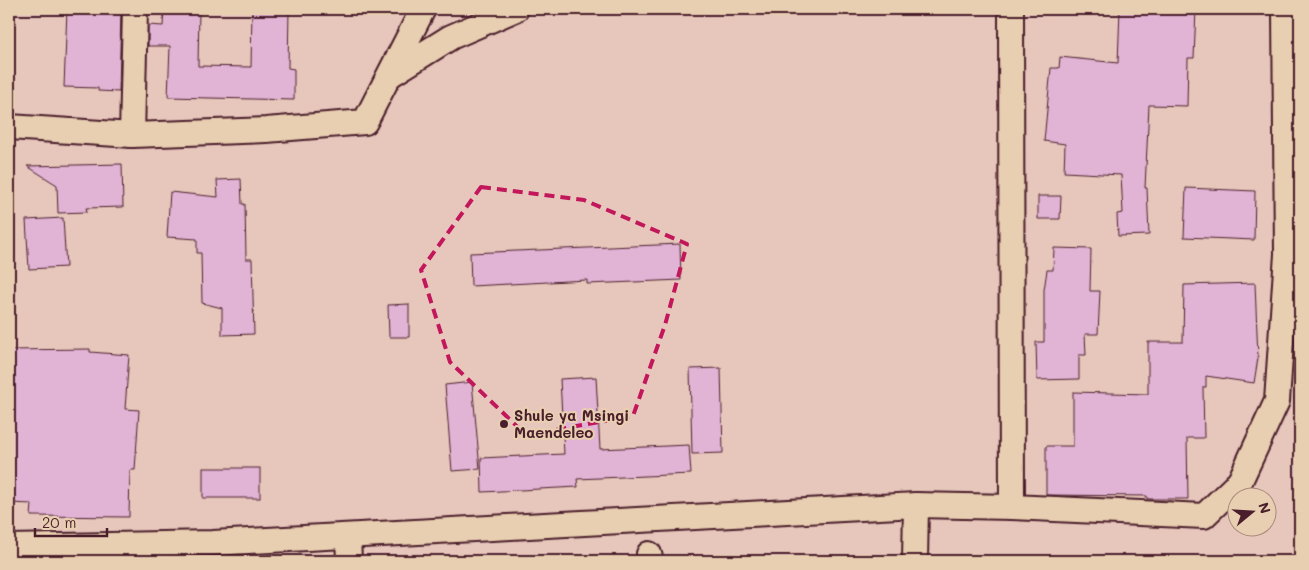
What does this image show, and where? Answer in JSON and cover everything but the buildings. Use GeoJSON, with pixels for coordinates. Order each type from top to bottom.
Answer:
{"type":"FeatureCollection","features":[{"type":"Feature","properties":{"kind":"street"},"geometry":{"type":"LineString","coordinates":[[132,135],[135,9]]}},
{"type":"Feature","properties":{"kind":"street"},"geometry":{"type":"LineString","coordinates":[[9,128],[132,135],[266,130],[365,122],[423,9]]}},
{"type":"Feature","properties":{"kind":"street"},"geometry":{"type":"LineString","coordinates":[[388,76],[451,37],[516,9]]}},
{"type":"Feature","properties":{"kind":"street"},"geometry":{"type":"LineString","coordinates":[[1011,9],[1012,507]]}},
{"type":"Feature","properties":{"kind":"street"},"geometry":{"type":"LineString","coordinates":[[9,547],[213,543],[916,505],[1012,507],[1204,516],[1240,480],[1277,401],[1294,254],[1285,9]]}},
{"type":"Feature","properties":{"kind":"street"},"geometry":{"type":"LineString","coordinates":[[915,561],[916,505]]}},
{"type":"Feature","properties":{"kind":"street"},"geometry":{"type":"LineString","coordinates":[[348,536],[349,561]]}},
{"type":"Feature","properties":{"kind":"highlighted area"},"geometry":{"type":"Polygon","coordinates":[[[481,187],[584,200],[687,244],[665,325],[633,416],[526,435],[450,362],[421,270],[481,187]]]}},
{"type":"Feature","properties":{"kind":"place","name":"Shule ya Msingi Maendeleo"},"geometry":{"type":"Point","coordinates":[504,424]}}]}
